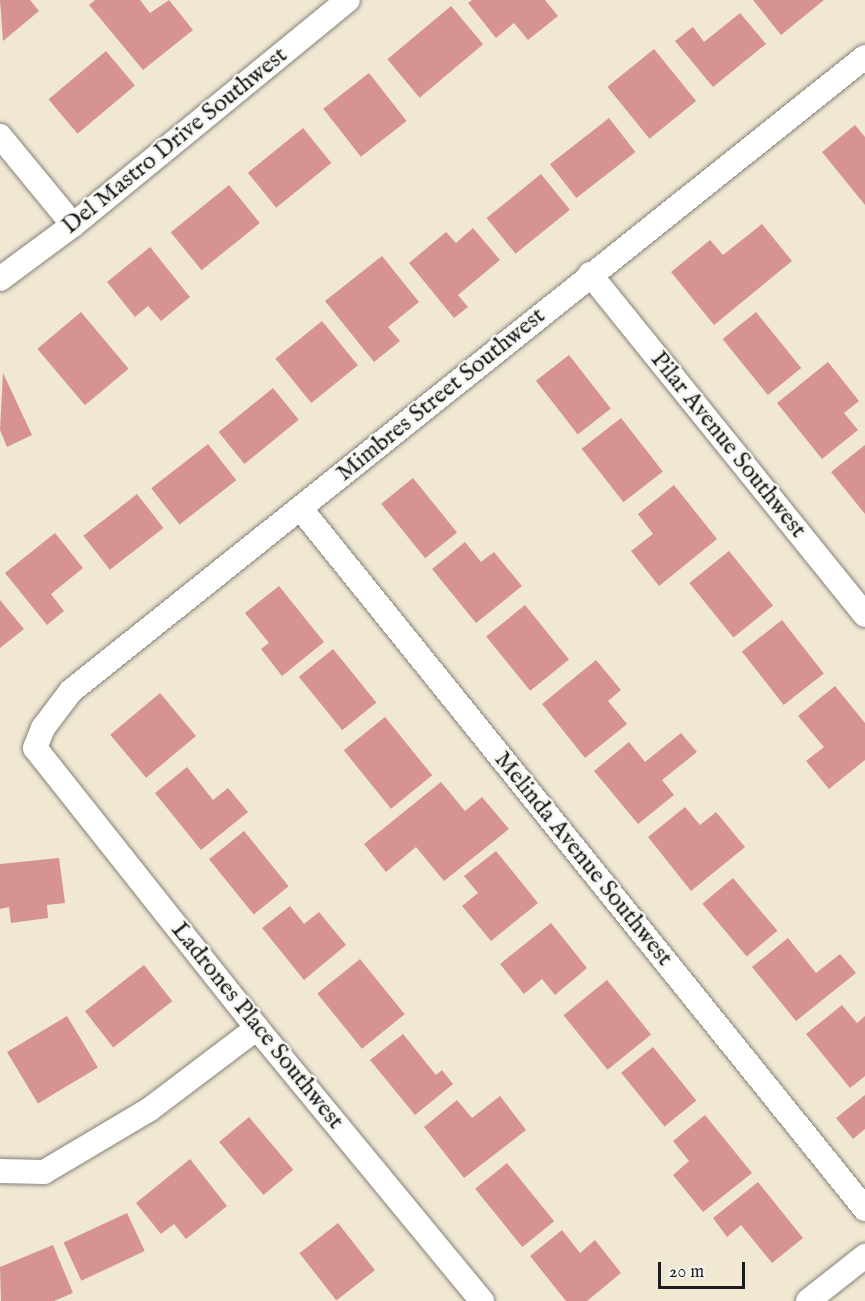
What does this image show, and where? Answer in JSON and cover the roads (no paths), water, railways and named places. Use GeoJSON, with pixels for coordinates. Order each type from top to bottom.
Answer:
{"type":"FeatureCollection","features":[{"type":"Feature","properties":{"kind":"street","name":"Del Mastro Drive Southwest"},"geometry":{"type":"LineString","coordinates":[[0,279],[73,225],[348,0]]}},
{"type":"Feature","properties":{"kind":"street","name":"Mimbres Street Southwest"},"geometry":{"type":"LineString","coordinates":[[35,748],[43,728],[71,691],[301,509],[590,274],[865,57]]}},
{"type":"Feature","properties":{"kind":"street"},"geometry":{"type":"LineString","coordinates":[[0,136],[73,225]]}},
{"type":"Feature","properties":{"kind":"street","name":"Pilar Avenue Southwest"},"geometry":{"type":"LineString","coordinates":[[590,274],[865,615]]}},
{"type":"Feature","properties":{"kind":"street","name":"Melinda Avenue Southwest"},"geometry":{"type":"LineString","coordinates":[[301,509],[865,1209]]}},
{"type":"Feature","properties":{"kind":"street","name":"Ladrones Place Southwest"},"geometry":{"type":"LineString","coordinates":[[35,748],[257,1028],[482,1301]]}},
{"type":"Feature","properties":{"kind":"street"},"geometry":{"type":"LineString","coordinates":[[0,1171],[44,1172],[150,1109],[257,1028]]}},
{"type":"Feature","properties":{"kind":"street"},"geometry":{"type":"LineString","coordinates":[[808,1301],[865,1256]]}}]}
